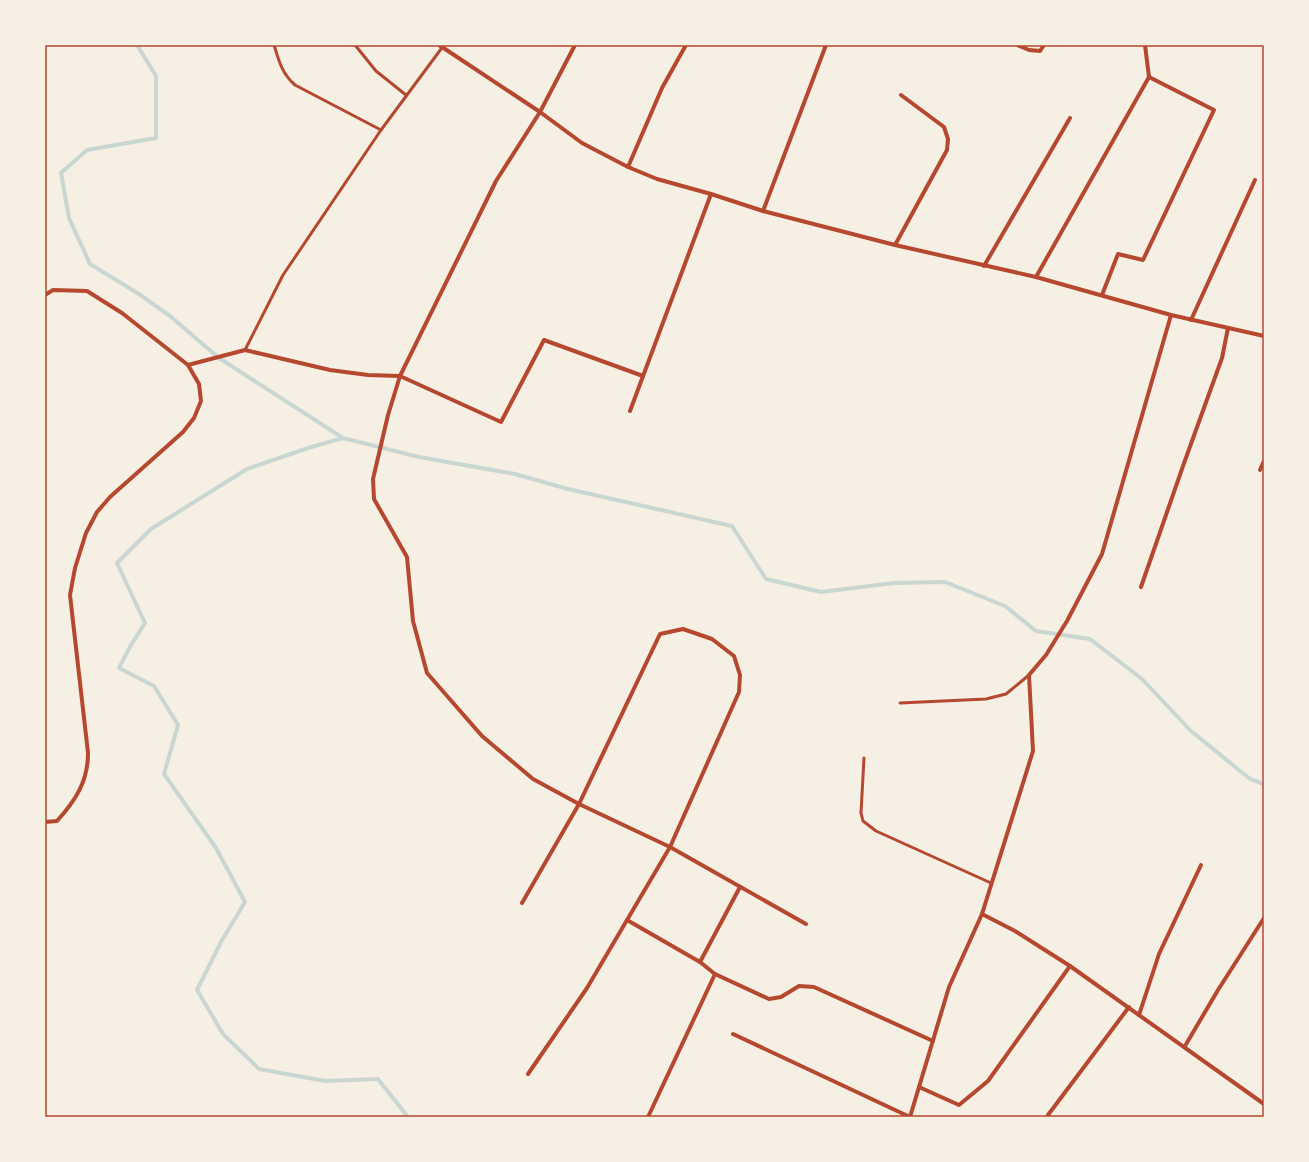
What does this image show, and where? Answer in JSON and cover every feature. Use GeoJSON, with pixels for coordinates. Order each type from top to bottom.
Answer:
{"type":"FeatureCollection","features":[{"type":"Feature","properties":{"kind":"street"},"geometry":{"type":"LineString","coordinates":[[575,45],[540,112],[496,181],[400,376],[388,415],[373,479],[374,499],[407,557],[413,621],[427,673],[482,736],[533,778],[579,804],[670,847],[806,924]]}},
{"type":"Feature","properties":{"kind":"street"},"geometry":{"type":"LineString","coordinates":[[628,167],[662,88],[686,45]]}},
{"type":"Feature","properties":{"kind":"street"},"geometry":{"type":"LineString","coordinates":[[763,211],[826,45]]}},
{"type":"Feature","properties":{"kind":"street"},"geometry":{"type":"LineString","coordinates":[[1017,45],[1029,50],[1040,51],[1044,45]]}},
{"type":"Feature","properties":{"kind":"street"},"geometry":{"type":"LineString","coordinates":[[1036,277],[1149,77],[1144,45]]}},
{"type":"Feature","properties":{"kind":"street"},"geometry":{"type":"LineString","coordinates":[[442,46],[540,112],[582,143],[628,167],[657,179],[711,194],[763,211],[895,245],[1036,277],[1170,315],[1264,336]]}},
{"type":"Feature","properties":{"kind":"street"},"geometry":{"type":"LineString","coordinates":[[1102,295],[1118,254],[1143,260],[1214,110],[1149,77]]}},
{"type":"Feature","properties":{"kind":"street"},"geometry":{"type":"LineString","coordinates":[[895,245],[946,150],[948,139],[944,127],[901,95]]}},
{"type":"Feature","properties":{"kind":"street"},"geometry":{"type":"LineString","coordinates":[[984,266],[1070,118]]}},
{"type":"Feature","properties":{"kind":"street"},"geometry":{"type":"LineString","coordinates":[[1191,320],[1255,180]]}},
{"type":"Feature","properties":{"kind":"street"},"geometry":{"type":"LineString","coordinates":[[630,411],[711,194]]}},
{"type":"Feature","properties":{"kind":"street"},"geometry":{"type":"LineString","coordinates":[[45,295],[53,290],[87,291],[122,313],[188,365],[199,384],[202,401],[194,418],[183,432],[110,497],[97,512],[86,533],[75,568],[70,595],[88,752],[88,769],[75,798],[67,810],[57,821],[45,822]]}},
{"type":"Feature","properties":{"kind":"street"},"geometry":{"type":"LineString","coordinates":[[732,1034],[910,1117],[949,987],[982,914],[1033,751],[1029,675],[1046,655],[1067,621],[1102,554],[1170,315]]}},
{"type":"Feature","properties":{"kind":"street"},"geometry":{"type":"LineString","coordinates":[[1141,587],[1182,466],[1222,358],[1228,328]]}},
{"type":"Feature","properties":{"kind":"street"},"geometry":{"type":"LineString","coordinates":[[188,365],[245,350],[330,370],[368,375],[400,376],[501,422],[544,340],[643,376]]}},
{"type":"Feature","properties":{"kind":"street"},"geometry":{"type":"LineString","coordinates":[[1260,470],[1264,461]]}},
{"type":"Feature","properties":{"kind":"street"},"geometry":{"type":"LineString","coordinates":[[522,902],[579,804],[660,634],[682,629],[712,639],[734,656],[740,675],[739,692],[670,847],[587,988],[528,1074]]}},
{"type":"Feature","properties":{"kind":"street"},"geometry":{"type":"LineString","coordinates":[[1139,1015],[1159,954],[1201,865]]}},
{"type":"Feature","properties":{"kind":"street"},"geometry":{"type":"LineString","coordinates":[[700,962],[740,887]]}},
{"type":"Feature","properties":{"kind":"street"},"geometry":{"type":"LineString","coordinates":[[982,914],[1014,930],[1070,966],[1185,1046],[1264,1104]]}},
{"type":"Feature","properties":{"kind":"street"},"geometry":{"type":"LineString","coordinates":[[1185,1046],[1218,990],[1264,918]]}},
{"type":"Feature","properties":{"kind":"street"},"geometry":{"type":"LineString","coordinates":[[627,920],[700,962],[715,974],[769,999],[781,997],[800,986],[814,987],[933,1041]]}},
{"type":"Feature","properties":{"kind":"street"},"geometry":{"type":"LineString","coordinates":[[919,1087],[959,1105],[988,1081],[1070,966]]}},
{"type":"Feature","properties":{"kind":"street"},"geometry":{"type":"LineString","coordinates":[[648,1117],[715,974]]}},
{"type":"Feature","properties":{"kind":"street"},"geometry":{"type":"LineString","coordinates":[[1048,1115],[1129,1007]]}},
{"type":"Feature","properties":{"kind":"lane"},"geometry":{"type":"LineString","coordinates":[[274,45],[282,69],[287,78],[295,85],[381,130]]}},
{"type":"Feature","properties":{"kind":"lane"},"geometry":{"type":"LineString","coordinates":[[355,45],[376,71],[406,95]]}},
{"type":"Feature","properties":{"kind":"lane"},"geometry":{"type":"LineString","coordinates":[[245,350],[283,275],[381,130],[442,46]]}},
{"type":"Feature","properties":{"kind":"lane"},"geometry":{"type":"LineString","coordinates":[[900,703],[986,699],[1006,694],[1029,675]]}},
{"type":"Feature","properties":{"kind":"lane"},"geometry":{"type":"LineString","coordinates":[[864,758],[861,813],[862,821],[876,831],[992,883]]}},
{"type":"Feature","properties":{"kind":"waterway"},"geometry":{"type":"LineString","coordinates":[[137,45],[156,76],[156,138],[87,150],[61,173],[69,218],[90,264],[139,294],[170,316],[219,358],[343,438],[419,457],[515,474],[568,489],[732,526],[766,579],[821,592],[894,583],[945,582],[1005,606],[1036,631],[1090,639],[1142,679],[1191,731],[1250,779],[1264,784]]}},
{"type":"Feature","properties":{"kind":"waterway"},"geometry":{"type":"LineString","coordinates":[[343,438],[308,448],[247,469],[151,529],[117,563],[145,623],[119,668],[154,686],[178,725],[164,774],[216,848],[245,902],[221,942],[197,990],[223,1034],[259,1069],[325,1081],[378,1079],[408,1117]]}}]}
